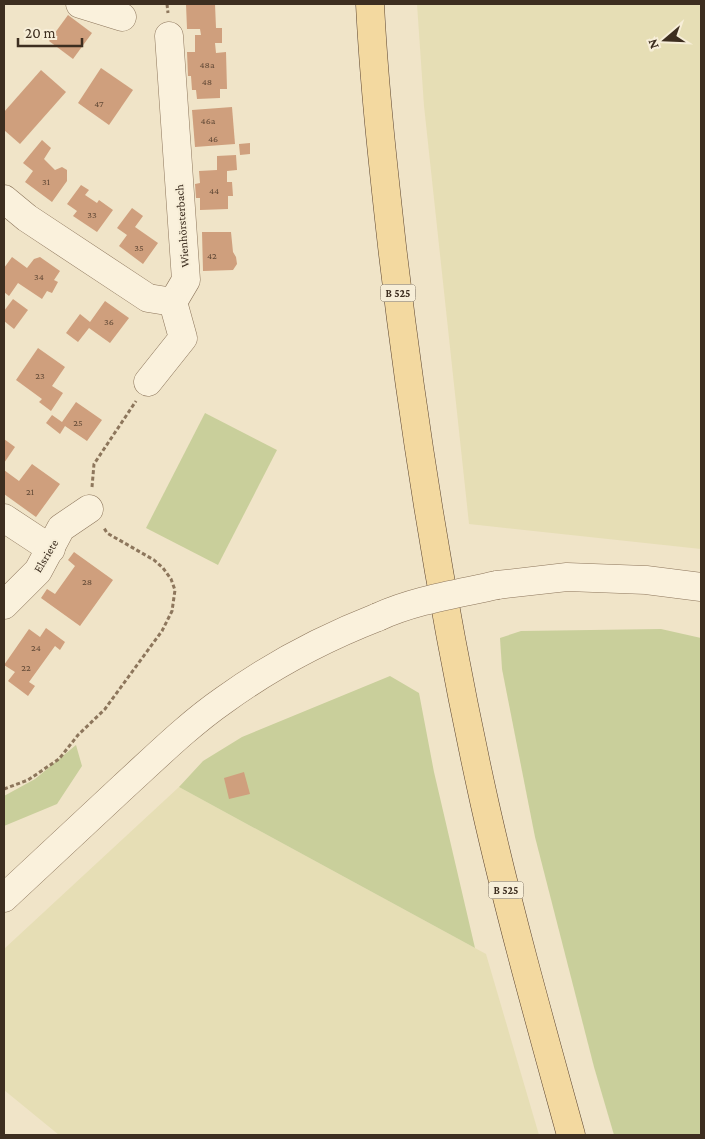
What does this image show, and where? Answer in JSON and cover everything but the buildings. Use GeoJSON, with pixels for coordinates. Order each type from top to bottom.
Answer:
{"type":"FeatureCollection","features":[{"type":"Feature","properties":{"kind":"main road","name":"B 525"},"geometry":{"type":"LineString","coordinates":[[370,4],[384,173],[402,336],[440,580],[486,806],[528,981],[571,1135]]}},
{"type":"Feature","properties":{"kind":"street"},"geometry":{"type":"LineString","coordinates":[[80,4],[122,17]]}},
{"type":"Feature","properties":{"kind":"street","name":"Wienhörsterbach"},"geometry":{"type":"LineString","coordinates":[[169,36],[186,280],[173,302]]}},
{"type":"Feature","properties":{"kind":"street"},"geometry":{"type":"LineString","coordinates":[[4,199],[27,218],[148,298],[173,302],[183,338],[148,382]]}},
{"type":"Feature","properties":{"kind":"street","name":"Elsriete"},"geometry":{"type":"LineString","coordinates":[[4,605],[38,571],[61,528],[89,509]]}},
{"type":"Feature","properties":{"kind":"street"},"geometry":{"type":"LineString","coordinates":[[4,518],[51,549]]}},
{"type":"Feature","properties":{"kind":"street"},"geometry":{"type":"LineString","coordinates":[[4,898],[169,744],[224,700],[274,668],[346,630],[390,612],[434,599],[497,585],[567,577],[646,580],[701,587]]}},
{"type":"Feature","properties":{"kind":"path"},"geometry":{"type":"LineString","coordinates":[[4,790],[28,780],[59,759],[78,735],[105,709],[162,631],[172,611],[175,590],[171,579],[163,568],[154,560],[108,533],[89,509],[94,464],[148,382]]}},
{"type":"Feature","properties":{"kind":"shaded area"},"geometry":{"type":"Polygon","coordinates":[[[417,4],[701,4],[701,549],[469,524],[424,106],[417,4]]]}},
{"type":"Feature","properties":{"kind":"shaded area"},"geometry":{"type":"Polygon","coordinates":[[[179,787],[486,954],[539,1135],[59,1135],[4,1090],[4,949],[179,787]]]}},
{"type":"Feature","properties":{"kind":"green space"},"geometry":{"type":"Polygon","coordinates":[[[205,413],[277,450],[218,565],[146,528],[205,413]]]}},
{"type":"Feature","properties":{"kind":"green space"},"geometry":{"type":"Polygon","coordinates":[[[661,629],[701,638],[701,1135],[614,1135],[594,1067],[535,837],[502,669],[500,638],[521,631],[661,629]]]}},
{"type":"Feature","properties":{"kind":"green space"},"geometry":{"type":"Polygon","coordinates":[[[390,676],[419,693],[434,772],[475,948],[179,787],[203,761],[242,737],[390,676]]]}},
{"type":"Feature","properties":{"kind":"green space"},"geometry":{"type":"Polygon","coordinates":[[[76,745],[82,766],[57,804],[4,826],[4,796],[35,779],[76,745]]]}}]}
